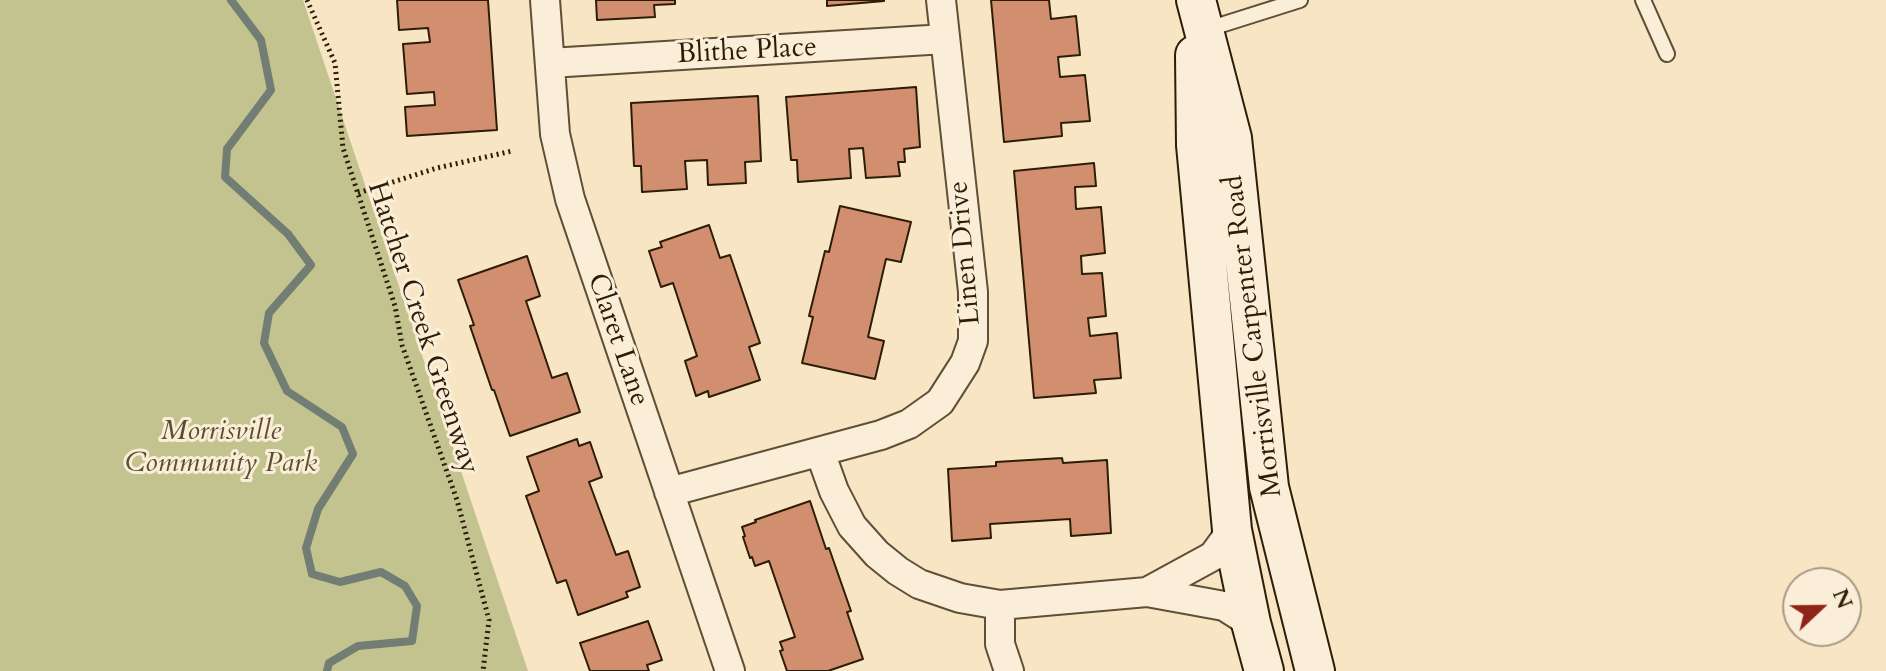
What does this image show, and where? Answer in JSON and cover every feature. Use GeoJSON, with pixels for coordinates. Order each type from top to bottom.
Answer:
{"type":"FeatureCollection","features":[{"type":"Feature","properties":{"kind":"main road","name":"Morrisville Carpenter Road"},"geometry":{"type":"LineString","coordinates":[[1198,10],[1196,145],[1232,530],[1264,671]]}},
{"type":"Feature","properties":{"kind":"main road","name":"Morrisville Carpenter Road"},"geometry":{"type":"LineString","coordinates":[[1198,10],[1232,138],[1269,487],[1315,671]]}},
{"type":"Feature","properties":{"kind":"street","name":"Claret Lane"},"geometry":{"type":"LineString","coordinates":[[545,0],[555,134],[570,199],[730,671]]}},
{"type":"Feature","properties":{"kind":"street","name":"Linen Drive"},"geometry":{"type":"LineString","coordinates":[[669,492],[881,435],[909,424],[940,402],[965,363],[973,341],[973,292],[941,0]]}},
{"type":"Feature","properties":{"kind":"street","name":"Blithe Place"},"geometry":{"type":"LineString","coordinates":[[550,63],[945,39]]}},
{"type":"Feature","properties":{"kind":"street"},"geometry":{"type":"LineString","coordinates":[[820,452],[834,491],[852,526],[877,554],[919,584],[960,598],[1000,605],[1147,592],[1224,606],[1251,623]]}},
{"type":"Feature","properties":{"kind":"street"},"geometry":{"type":"LineString","coordinates":[[1147,592],[1213,556],[1232,530]]}},
{"type":"Feature","properties":{"kind":"street"},"geometry":{"type":"LineString","coordinates":[[1000,605],[1000,644],[1009,671]]}},
{"type":"Feature","properties":{"kind":"lane"},"geometry":{"type":"LineString","coordinates":[[1198,10],[1300,0]]}},
{"type":"Feature","properties":{"kind":"lane"},"geometry":{"type":"LineString","coordinates":[[1643,0],[1667,54]]}},
{"type":"Feature","properties":{"kind":"path","name":"Hatcher Creek Greenway"},"geometry":{"type":"LineString","coordinates":[[307,0],[335,63],[343,148],[395,306],[402,345],[457,500],[489,620],[483,671]]}},
{"type":"Feature","properties":{"kind":"path"},"geometry":{"type":"LineString","coordinates":[[358,193],[437,168],[512,151]]}},
{"type":"Feature","properties":{"kind":"green space","name":"Morrisville Community Park"},"geometry":{"type":"Polygon","coordinates":[[[0,0],[303,0],[528,671],[0,671],[0,0]]]}},
{"type":"Feature","properties":{"kind":"building"},"geometry":{"type":"Polygon","coordinates":[[[397,0],[488,0],[497,130],[407,136],[405,107],[435,105],[434,92],[407,94],[403,44],[430,42],[428,28],[399,30],[397,0]]]}},
{"type":"Feature","properties":{"kind":"building"},"geometry":{"type":"Polygon","coordinates":[[[596,0],[675,0],[675,4],[654,5],[655,17],[597,20],[596,0]]]}},
{"type":"Feature","properties":{"kind":"building"},"geometry":{"type":"Polygon","coordinates":[[[827,0],[884,0],[884,1],[827,6],[827,0]]]}},
{"type":"Feature","properties":{"kind":"building"},"geometry":{"type":"Polygon","coordinates":[[[991,0],[1049,0],[1051,19],[1076,16],[1080,55],[1058,57],[1060,77],[1085,75],[1090,121],[1061,123],[1062,136],[1004,142],[991,0]]]}},
{"type":"Feature","properties":{"kind":"building"},"geometry":{"type":"Polygon","coordinates":[[[916,87],[920,147],[904,149],[905,162],[898,162],[900,176],[866,178],[863,148],[849,149],[851,178],[798,182],[797,160],[791,160],[786,97],[916,87]]]}},
{"type":"Feature","properties":{"kind":"building"},"geometry":{"type":"Polygon","coordinates":[[[758,96],[761,161],[745,162],[746,183],[708,185],[707,160],[685,161],[687,189],[642,192],[641,166],[634,166],[631,103],[758,96]]]}},
{"type":"Feature","properties":{"kind":"building"},"geometry":{"type":"Polygon","coordinates":[[[1094,163],[1096,186],[1075,187],[1076,209],[1101,207],[1105,253],[1081,256],[1082,274],[1102,273],[1106,316],[1088,318],[1090,336],[1117,333],[1121,378],[1094,380],[1096,393],[1034,398],[1014,171],[1094,163]]]}},
{"type":"Feature","properties":{"kind":"building"},"geometry":{"type":"Polygon","coordinates":[[[840,206],[911,222],[901,262],[886,259],[868,337],[884,341],[875,379],[802,363],[813,317],[809,316],[840,206]]]}},
{"type":"Feature","properties":{"kind":"building"},"geometry":{"type":"Polygon","coordinates":[[[709,225],[720,258],[730,255],[760,343],[749,347],[760,380],[709,397],[708,391],[696,396],[685,361],[697,356],[673,283],[661,287],[649,251],[662,247],[660,242],[709,225]]]}},
{"type":"Feature","properties":{"kind":"building"},"geometry":{"type":"Polygon","coordinates":[[[527,256],[540,296],[526,301],[552,378],[567,373],[580,412],[510,436],[470,326],[474,325],[458,280],[527,256]]]}},
{"type":"Feature","properties":{"kind":"building"},"geometry":{"type":"Polygon","coordinates":[[[577,439],[579,446],[590,442],[602,477],[589,482],[616,555],[628,551],[640,587],[626,592],[628,597],[578,615],[566,580],[557,583],[526,496],[539,491],[527,457],[577,439]]]}},
{"type":"Feature","properties":{"kind":"building"},"geometry":{"type":"Polygon","coordinates":[[[1062,458],[1063,463],[1107,460],[1111,533],[1071,536],[1070,519],[990,524],[991,538],[952,541],[948,469],[1062,458]]]}},
{"type":"Feature","properties":{"kind":"building"},"geometry":{"type":"Polygon","coordinates":[[[810,501],[851,611],[847,612],[863,659],[828,671],[787,671],[780,642],[795,637],[769,561],[755,566],[742,527],[810,501]]]}},
{"type":"Feature","properties":{"kind":"building"},"geometry":{"type":"Polygon","coordinates":[[[648,621],[662,660],[647,665],[649,671],[590,671],[580,643],[648,621]]]}},
{"type":"Feature","properties":{"kind":"waterway"},"geometry":{"type":"LineString","coordinates":[[231,0],[261,40],[271,90],[227,149],[225,177],[288,234],[311,265],[269,313],[264,343],[287,391],[342,427],[353,454],[318,509],[306,548],[312,574],[340,582],[381,572],[405,586],[417,606],[412,641],[358,646],[329,663],[327,671]]}}]}
